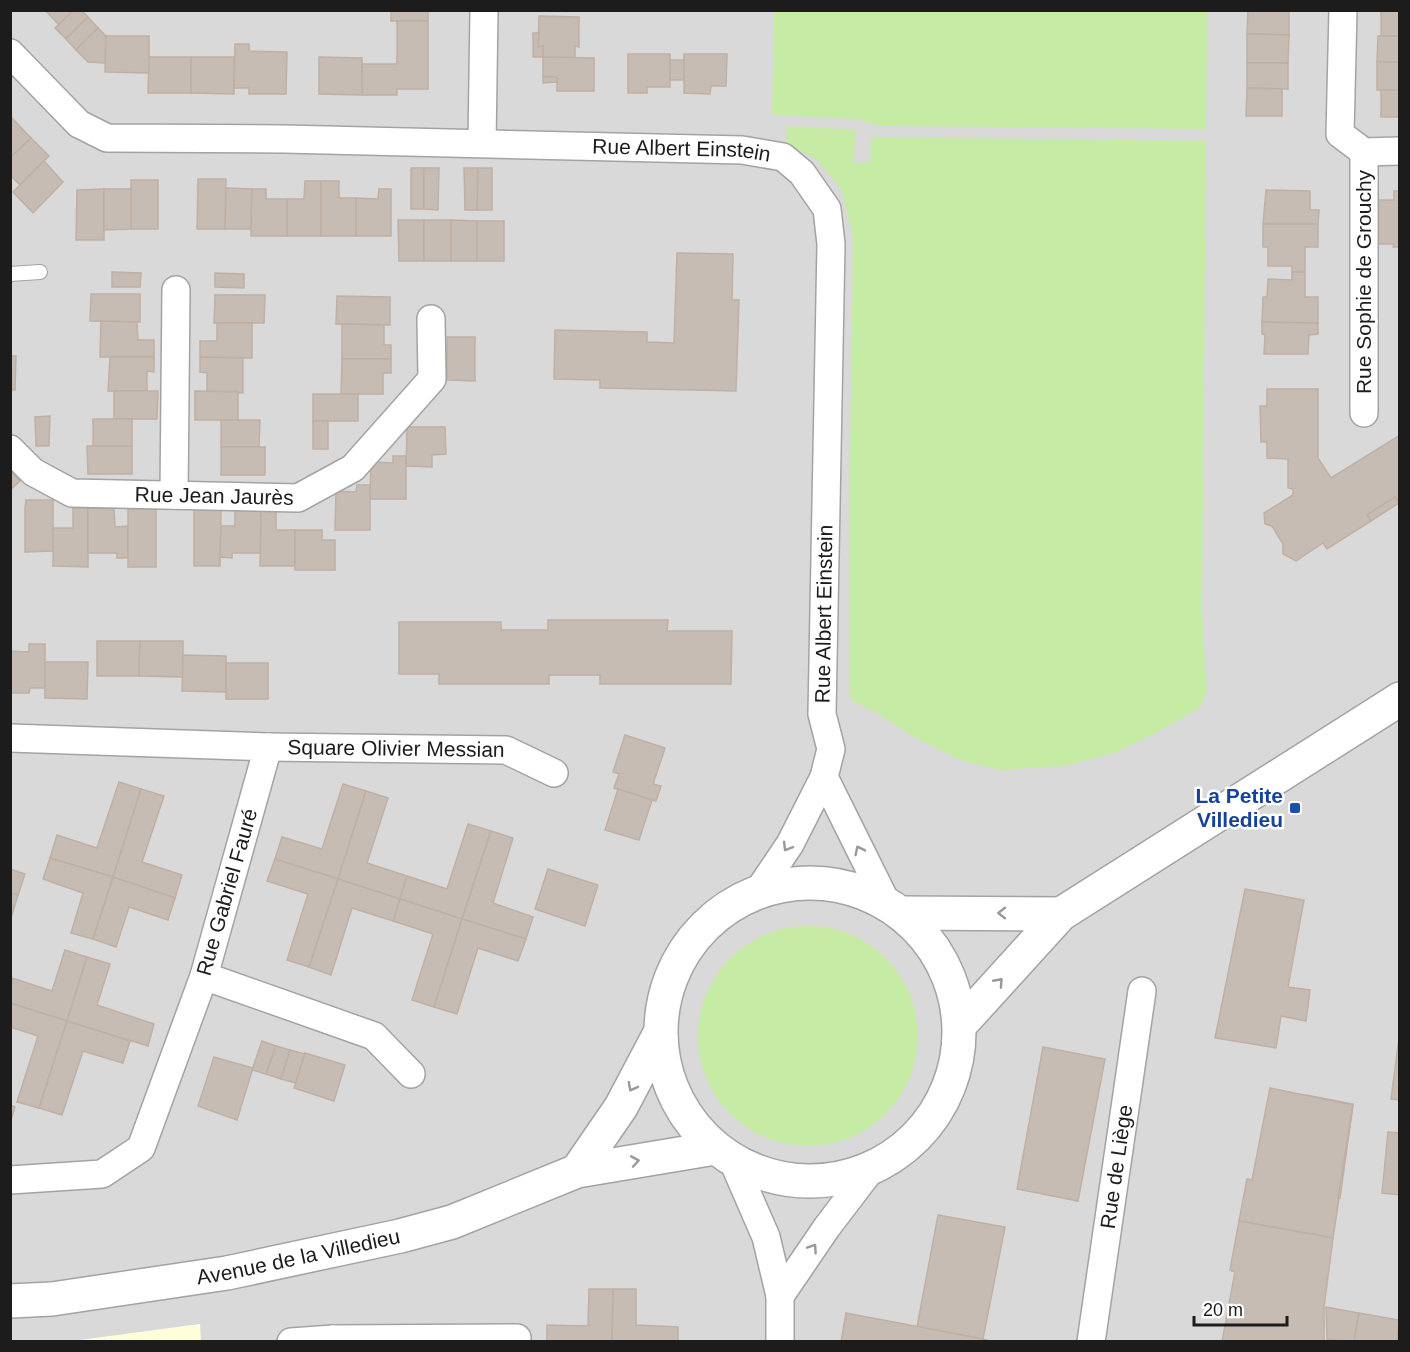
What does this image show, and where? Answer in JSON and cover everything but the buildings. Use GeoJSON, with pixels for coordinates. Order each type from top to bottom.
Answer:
{"type":"FeatureCollection","features":[{"type":"Feature","properties":{"kind":"street"},"geometry":{"type":"LineString","coordinates":[[482,143],[484,10]]}},
{"type":"Feature","properties":{"kind":"street"},"geometry":{"type":"LineString","coordinates":[[1343,10],[1340,134],[1364,152],[1400,151]]}},
{"type":"Feature","properties":{"kind":"street","name":"Rue Albert Einstein"},"geometry":{"type":"LineString","coordinates":[[10,53],[79,124],[107,138],[482,143],[742,150],[783,157],[802,173],[827,209],[831,244],[822,714],[831,749],[824,777],[790,844],[759,890]]}},
{"type":"Feature","properties":{"kind":"street","name":"Rue Sophie de Grouchy"},"geometry":{"type":"LineString","coordinates":[[1364,152],[1364,413]]}},
{"type":"Feature","properties":{"kind":"street"},"geometry":{"type":"LineString","coordinates":[[174,495],[176,290]]}},
{"type":"Feature","properties":{"kind":"street","name":"Rue Jean Jaurès"},"geometry":{"type":"LineString","coordinates":[[10,449],[33,472],[72,493],[298,498],[353,468],[432,378],[431,319]]}},
{"type":"Feature","properties":{"kind":"street"},"geometry":{"type":"LineString","coordinates":[[960,1026],[1061,914],[1400,699]]}},
{"type":"Feature","properties":{"kind":"street"},"geometry":{"type":"LineString","coordinates":[[10,738],[268,747]]}},
{"type":"Feature","properties":{"kind":"street","name":"Square Olivier Messian"},"geometry":{"type":"LineString","coordinates":[[268,747],[506,750],[554,773]]}},
{"type":"Feature","properties":{"kind":"street","name":"Rue Gabriel Fauré"},"geometry":{"type":"LineString","coordinates":[[10,1180],[102,1174],[141,1148],[204,976],[268,747]]}},
{"type":"Feature","properties":{"kind":"street"},"geometry":{"type":"LineString","coordinates":[[724,1155],[778,1178],[826,1181],[872,1168],[909,1144],[938,1110],[955,1070],[960,1026],[952,983],[932,945],[894,908],[824,777]]}},
{"type":"Feature","properties":{"kind":"street"},"geometry":{"type":"LineString","coordinates":[[780,1341],[780,1296],[766,1237],[724,1155],[686,1116],[666,1077],[659,1035],[666,988],[686,946],[718,913],[759,890],[802,882],[846,886],[894,908],[1061,914]]}},
{"type":"Feature","properties":{"kind":"street"},"geometry":{"type":"LineString","coordinates":[[204,976],[374,1036],[411,1074]]}},
{"type":"Feature","properties":{"kind":"street","name":"Rue de Liège"},"geometry":{"type":"LineString","coordinates":[[1091,1341],[1142,991]]}},
{"type":"Feature","properties":{"kind":"street"},"geometry":{"type":"LineString","coordinates":[[577,1170],[621,1107],[659,1035]]}},
{"type":"Feature","properties":{"kind":"street","name":"Avenue de la Villedieu"},"geometry":{"type":"LineString","coordinates":[[10,1301],[52,1299],[227,1273],[400,1236],[452,1222],[577,1170],[724,1155]]}},
{"type":"Feature","properties":{"kind":"street"},"geometry":{"type":"LineString","coordinates":[[780,1296],[827,1227],[872,1168]]}},
{"type":"Feature","properties":{"kind":"street"},"geometry":{"type":"LineString","coordinates":[[291,1341],[517,1338]]}},
{"type":"Feature","properties":{"kind":"lane"},"geometry":{"type":"LineString","coordinates":[[10,274],[40,272]]}},
{"type":"Feature","properties":{"kind":"shaded area"},"geometry":{"type":"Polygon","coordinates":[[[10,11],[1399,11],[1399,1341],[11,1341],[10,11]]]}},
{"type":"Feature","properties":{"kind":"shaded area"},"geometry":{"type":"Polygon","coordinates":[[[200,1324],[201,1341],[72,1341],[200,1324]]]}},
{"type":"Feature","properties":{"kind":"green space"},"geometry":{"type":"Polygon","coordinates":[[[774,11],[1207,11],[1206,129],[878,126],[859,119],[772,115],[774,11]]]}},
{"type":"Feature","properties":{"kind":"green space"},"geometry":{"type":"Polygon","coordinates":[[[787,126],[856,130],[853,163],[870,162],[871,137],[1206,141],[1202,612],[1207,691],[1200,708],[1154,734],[1111,754],[1063,766],[1000,770],[960,760],[912,736],[882,716],[850,699],[853,236],[841,189],[816,159],[786,144],[787,126]]]}},
{"type":"Feature","properties":{"kind":"green space"},"geometry":{"type":"Polygon","coordinates":[[[808,926],[829,928],[860,939],[886,958],[905,984],[916,1015],[918,1036],[916,1057],[905,1088],[886,1114],[860,1133],[829,1144],[808,1146],[787,1144],[756,1133],[730,1114],[711,1088],[700,1057],[698,1036],[700,1015],[711,984],[730,958],[756,939],[787,928],[808,926]]]}},
{"type":"Feature","properties":{"kind":"place","name":"La Petite Villedieu"},"geometry":{"type":"Point","coordinates":[1295,808]}}]}
